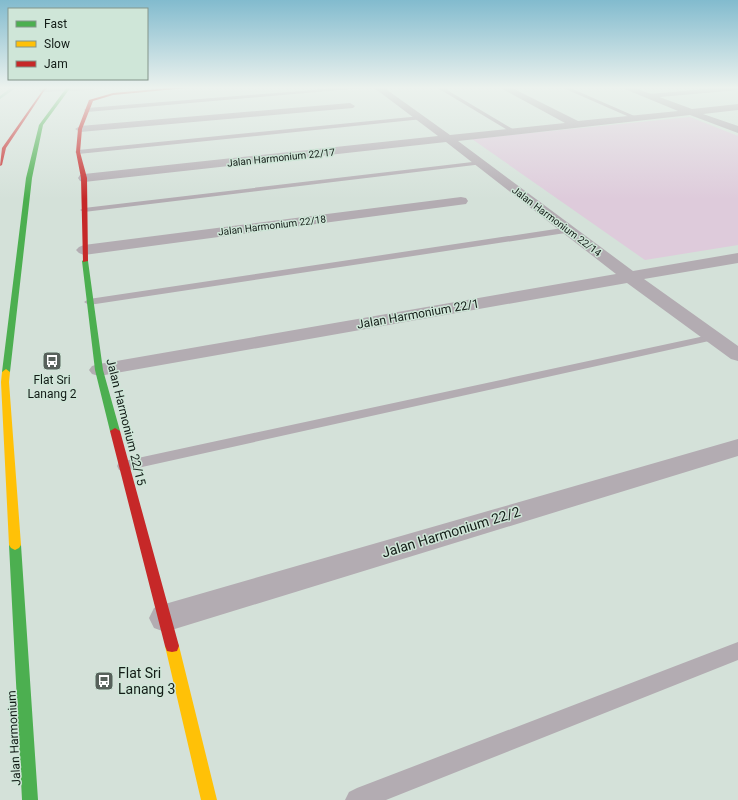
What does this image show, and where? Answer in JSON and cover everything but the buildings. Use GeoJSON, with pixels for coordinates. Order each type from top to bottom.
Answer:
{"type":"FeatureCollection","features":[{"type":"Feature","properties":{"kind":"main road"},"geometry":{"type":"LineString","coordinates":[[0,165],[2,149],[19,124]]}},
{"type":"Feature","properties":{"kind":"main road","name":"Jalan Harmonium"},"geometry":{"type":"LineString","coordinates":[[30,800],[5,382],[29,178],[41,124]]}},
{"type":"Feature","properties":{"kind":"main road","name":"Jalan Harmonium 22/15"},"geometry":{"type":"LineString","coordinates":[[82,124],[78,152],[84,178],[84,250],[98,370],[165,618],[208,800]]}},
{"type":"Feature","properties":{"kind":"street"},"geometry":{"type":"LineString","coordinates":[[80,129],[135,124]]}},
{"type":"Feature","properties":{"kind":"street","name":"Jalan Harmonium 22/14"},"geometry":{"type":"LineString","coordinates":[[430,124],[630,277],[738,355]]}},
{"type":"Feature","properties":{"kind":"street","name":"Jalan Harmonium 22/17"},"geometry":{"type":"LineString","coordinates":[[84,178],[583,124]]}},
{"type":"Feature","properties":{"kind":"street"},"geometry":{"type":"LineString","coordinates":[[724,124],[738,130]]}},
{"type":"Feature","properties":{"kind":"street","name":"Jalan Harmonium 22/18"},"geometry":{"type":"LineString","coordinates":[[84,250],[460,200]]}},
{"type":"Feature","properties":{"kind":"street","name":"Jalan Harmonium 22/1"},"geometry":{"type":"LineString","coordinates":[[98,370],[630,277],[737,260]]}},
{"type":"Feature","properties":{"kind":"street","name":"Jalan Harmonium 22/2"},"geometry":{"type":"LineString","coordinates":[[165,618],[738,447]]}},
{"type":"Feature","properties":{"kind":"lane"},"geometry":{"type":"LineString","coordinates":[[78,152],[357,124]]}},
{"type":"Feature","properties":{"kind":"lane"},"geometry":{"type":"LineString","coordinates":[[502,124],[513,131]]}},
{"type":"Feature","properties":{"kind":"lane"},"geometry":{"type":"LineString","coordinates":[[84,210],[481,163]]}},
{"type":"Feature","properties":{"kind":"lane"},"geometry":{"type":"LineString","coordinates":[[89,302],[569,230]]}},
{"type":"Feature","properties":{"kind":"lane"},"geometry":{"type":"LineString","coordinates":[[124,466],[714,337]]}},
{"type":"Feature","properties":{"kind":"lane"},"geometry":{"type":"LineString","coordinates":[[357,800],[738,651]]}},
{"type":"Feature","properties":{"kind":"shaded area"},"geometry":{"type":"Polygon","coordinates":[[[617,124],[709,124],[738,136],[738,245],[645,260],[472,139],[617,124]]]}},
{"type":"Feature","properties":{"kind":"traffic: fast"},"geometry":{"type":"LineString","coordinates":[[6,372],[29,178],[41,124]]}},
{"type":"Feature","properties":{"kind":"traffic: fast"},"geometry":{"type":"LineString","coordinates":[[85,261],[99,370],[115,431]]}},
{"type":"Feature","properties":{"kind":"traffic: fast"},"geometry":{"type":"LineString","coordinates":[[15,545],[30,800]]}},
{"type":"Feature","properties":{"kind":"traffic: slow"},"geometry":{"type":"LineString","coordinates":[[6,372],[5,382],[15,545]]}},
{"type":"Feature","properties":{"kind":"traffic: slow"},"geometry":{"type":"LineString","coordinates":[[172,646],[209,800]]}},
{"type":"Feature","properties":{"kind":"traffic: jam"},"geometry":{"type":"LineString","coordinates":[[0,165],[4,148],[20,124]]}},
{"type":"Feature","properties":{"kind":"traffic: jam"},"geometry":{"type":"LineString","coordinates":[[82,124],[78,152],[84,178],[85,261]]}},
{"type":"Feature","properties":{"kind":"traffic: jam"},"geometry":{"type":"LineString","coordinates":[[115,431],[172,646]]}},
{"type":"Feature","properties":{"kind":"place","name":"Flat Sri Lanang 2"},"geometry":{"type":"Point","coordinates":[52,361]}},
{"type":"Feature","properties":{"kind":"place","name":"Flat Sri Lanang 3"},"geometry":{"type":"Point","coordinates":[104,681]}}]}
